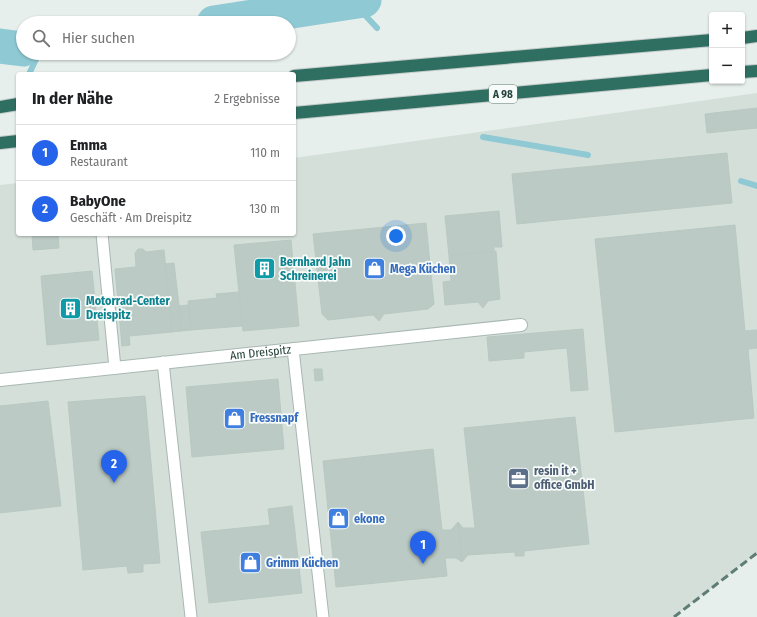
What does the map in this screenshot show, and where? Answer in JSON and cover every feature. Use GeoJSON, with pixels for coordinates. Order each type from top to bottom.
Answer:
{"type":"FeatureCollection","features":[{"type":"Feature","properties":{"kind":"highway"},"geometry":{"type":"LineString","coordinates":[[745,38],[757,36]]}},
{"type":"Feature","properties":{"kind":"highway"},"geometry":{"type":"LineString","coordinates":[[296,76],[709,40]]}},
{"type":"Feature","properties":{"kind":"highway"},"geometry":{"type":"LineString","coordinates":[[745,72],[757,71]]}},
{"type":"Feature","properties":{"kind":"highway","name":"A 98"},"geometry":{"type":"LineString","coordinates":[[296,113],[709,75]]}},
{"type":"Feature","properties":{"kind":"highway"},"geometry":{"type":"LineString","coordinates":[[0,107],[16,104]]}},
{"type":"Feature","properties":{"kind":"highway"},"geometry":{"type":"LineString","coordinates":[[0,143],[16,141]]}},
{"type":"Feature","properties":{"kind":"street","name":"Am Dreispitz"},"geometry":{"type":"LineString","coordinates":[[0,380],[521,325]]}},
{"type":"Feature","properties":{"kind":"lane"},"geometry":{"type":"LineString","coordinates":[[102,236],[115,368]]}},
{"type":"Feature","properties":{"kind":"lane"},"geometry":{"type":"LineString","coordinates":[[293,349],[323,617]]}},
{"type":"Feature","properties":{"kind":"lane"},"geometry":{"type":"LineString","coordinates":[[163,362],[191,617]]}},
{"type":"Feature","properties":{"kind":"shaded area"},"geometry":{"type":"Polygon","coordinates":[[[757,93],[757,553],[674,617],[0,617],[0,185],[16,183],[16,236],[296,236],[296,158],[757,93]]]}},
{"type":"Feature","properties":{"kind":"building"},"geometry":{"type":"Polygon","coordinates":[[[757,108],[757,128],[707,133],[705,114],[757,108]]]}},
{"type":"Feature","properties":{"kind":"building"},"geometry":{"type":"Polygon","coordinates":[[[727,153],[732,203],[517,224],[512,174],[727,153]]]}},
{"type":"Feature","properties":{"kind":"building"},"geometry":{"type":"Polygon","coordinates":[[[499,211],[502,247],[494,247],[494,252],[449,256],[445,216],[499,211]]]}},
{"type":"Feature","properties":{"kind":"building","name":"Mega Küchen"},"geometry":{"type":"Polygon","coordinates":[[[426,223],[434,304],[428,309],[384,314],[379,321],[373,315],[328,320],[322,314],[313,234],[426,223]]]}},
{"type":"Feature","properties":{"kind":"building"},"geometry":{"type":"Polygon","coordinates":[[[735,225],[745,331],[757,330],[757,348],[748,349],[754,418],[615,432],[595,239],[735,225]]]}},
{"type":"Feature","properties":{"kind":"building"},"geometry":{"type":"Polygon","coordinates":[[[32,236],[58,236],[59,248],[33,250],[32,236]]]}},
{"type":"Feature","properties":{"kind":"building","name":"Bernhard Jahn Schreinerei"},"geometry":{"type":"Polygon","coordinates":[[[291,240],[299,326],[243,331],[234,245],[291,240]]]}},
{"type":"Feature","properties":{"kind":"building"},"geometry":{"type":"Polygon","coordinates":[[[138,249],[143,249],[146,252],[164,250],[172,332],[129,336],[130,345],[122,346],[115,269],[136,267],[135,253],[138,249]]]}},
{"type":"Feature","properties":{"kind":"building"},"geometry":{"type":"Polygon","coordinates":[[[496,251],[500,299],[488,301],[483,308],[478,302],[445,305],[443,282],[451,281],[449,256],[496,251]]]}},
{"type":"Feature","properties":{"kind":"building"},"geometry":{"type":"Polygon","coordinates":[[[174,263],[180,314],[171,315],[165,264],[174,263]]]}},
{"type":"Feature","properties":{"kind":"building","name":"Motorrad-Center Dreispitz"},"geometry":{"type":"Polygon","coordinates":[[[92,271],[99,340],[47,345],[41,276],[92,271]]]}},
{"type":"Feature","properties":{"kind":"building"},"geometry":{"type":"Polygon","coordinates":[[[239,292],[242,326],[191,330],[188,301],[217,298],[216,294],[239,292]]]}},
{"type":"Feature","properties":{"kind":"building"},"geometry":{"type":"Polygon","coordinates":[[[188,305],[191,330],[181,331],[179,306],[188,305]]]}},
{"type":"Feature","properties":{"kind":"building"},"geometry":{"type":"Polygon","coordinates":[[[180,314],[181,331],[172,332],[171,315],[180,314]]]}},
{"type":"Feature","properties":{"kind":"building"},"geometry":{"type":"Polygon","coordinates":[[[583,329],[588,390],[571,391],[567,348],[524,352],[524,358],[489,361],[487,337],[583,329]]]}},
{"type":"Feature","properties":{"kind":"building"},"geometry":{"type":"Polygon","coordinates":[[[314,369],[322,369],[323,380],[315,381],[314,369]]]}},
{"type":"Feature","properties":{"kind":"building","name":"Fressnapf"},"geometry":{"type":"Polygon","coordinates":[[[278,379],[284,449],[192,457],[186,387],[278,379]]]}},
{"type":"Feature","properties":{"kind":"building"},"geometry":{"type":"Polygon","coordinates":[[[145,396],[160,563],[143,564],[143,572],[128,573],[127,566],[83,570],[68,402],[145,396]]]}},
{"type":"Feature","properties":{"kind":"building"},"geometry":{"type":"Polygon","coordinates":[[[48,401],[61,506],[0,513],[0,406],[48,401]]]}},
{"type":"Feature","properties":{"kind":"building"},"geometry":{"type":"Polygon","coordinates":[[[575,417],[589,544],[524,551],[524,556],[515,556],[515,552],[468,555],[462,562],[458,522],[463,528],[475,528],[464,428],[575,417]]]}},
{"type":"Feature","properties":{"kind":"building"},"geometry":{"type":"Polygon","coordinates":[[[433,449],[442,530],[451,530],[458,522],[462,562],[456,558],[445,558],[447,576],[336,587],[323,461],[433,449]]]}},
{"type":"Feature","properties":{"kind":"building","name":"Grimm Küchen"},"geometry":{"type":"Polygon","coordinates":[[[292,506],[302,593],[209,603],[201,532],[270,525],[268,509],[292,506]]]}},
{"type":"Feature","properties":{"kind":"waterway"},"geometry":{"type":"LineString","coordinates":[[260,16],[364,0]]}},
{"type":"Feature","properties":{"kind":"waterway"},"geometry":{"type":"LineString","coordinates":[[352,1],[377,28]]}},
{"type":"Feature","properties":{"kind":"waterway"},"geometry":{"type":"LineString","coordinates":[[0,46],[16,48]]}},
{"type":"Feature","properties":{"kind":"waterway"},"geometry":{"type":"LineString","coordinates":[[30,72],[36,60]]}},
{"type":"Feature","properties":{"kind":"waterway"},"geometry":{"type":"LineString","coordinates":[[483,137],[588,155]]}},
{"type":"Feature","properties":{"kind":"waterway"},"geometry":{"type":"LineString","coordinates":[[741,181],[757,186]]}},
{"type":"Feature","properties":{"kind":"railway"},"geometry":{"type":"LineString","coordinates":[[674,617],[757,553]]}},
{"type":"Feature","properties":{"kind":"place","name":"Bernhard Jahn Schreinerei"},"geometry":{"type":"Point","coordinates":[265,269]}},
{"type":"Feature","properties":{"kind":"place","name":"Mega Küchen"},"geometry":{"type":"Point","coordinates":[374,269]}},
{"type":"Feature","properties":{"kind":"place","name":"Motorrad-Center Dreispitz"},"geometry":{"type":"Point","coordinates":[70,308]}},
{"type":"Feature","properties":{"kind":"place","name":"Fressnapf"},"geometry":{"type":"Point","coordinates":[235,418]}},
{"type":"Feature","properties":{"kind":"place","name":"resin it + office GmbH"},"geometry":{"type":"Point","coordinates":[518,478]}},
{"type":"Feature","properties":{"kind":"place","name":"BabyOne"},"geometry":{"type":"Point","coordinates":[114,483]}},
{"type":"Feature","properties":{"kind":"place","name":"ekone"},"geometry":{"type":"Point","coordinates":[339,519]}},
{"type":"Feature","properties":{"kind":"place","name":"Grimm Küchen"},"geometry":{"type":"Point","coordinates":[251,563]}},
{"type":"Feature","properties":{"kind":"place","name":"Emma"},"geometry":{"type":"Point","coordinates":[423,564]}}]}
